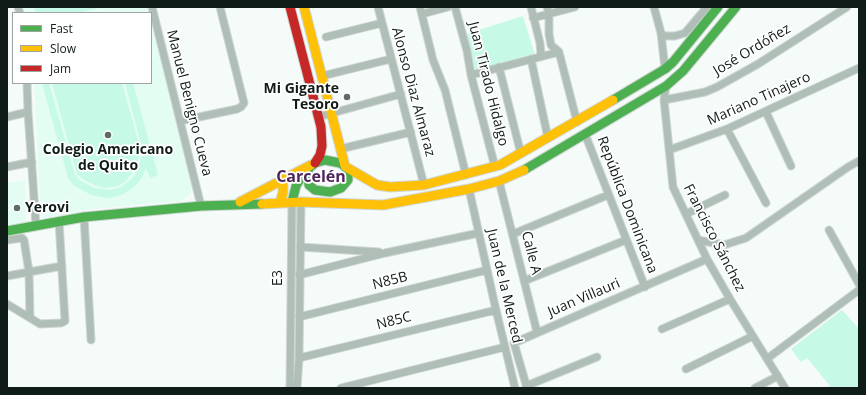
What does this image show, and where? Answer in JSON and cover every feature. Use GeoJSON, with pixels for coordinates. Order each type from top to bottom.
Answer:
{"type":"FeatureCollection","features":[{"type":"Feature","properties":{"kind":"street","name":"Manuel Benigno Cueva"},"geometry":{"type":"LineString","coordinates":[[152,7],[201,206]]}},
{"type":"Feature","properties":{"kind":"street"},"geometry":{"type":"LineString","coordinates":[[180,121],[237,109],[244,103],[220,7]]}},
{"type":"Feature","properties":{"kind":"street","name":"E3"},"geometry":{"type":"LineString","coordinates":[[290,7],[322,136],[320,155],[296,186],[300,247],[299,358],[297,388]]}},
{"type":"Feature","properties":{"kind":"street"},"geometry":{"type":"LineString","coordinates":[[297,202],[304,198],[323,192],[336,191],[345,185],[348,180],[348,175],[304,7]]}},
{"type":"Feature","properties":{"kind":"street","name":"Alonso Diaz Almaraz"},"geometry":{"type":"LineString","coordinates":[[378,7],[424,185]]}},
{"type":"Feature","properties":{"kind":"street"},"geometry":{"type":"LineString","coordinates":[[448,7],[421,11],[437,72],[445,90],[466,175]]}},
{"type":"Feature","properties":{"kind":"street","name":"Juan Tirado Hidalgo"},"geometry":{"type":"LineString","coordinates":[[455,7],[467,50],[471,75],[495,167]]}},
{"type":"Feature","properties":{"kind":"street"},"geometry":{"type":"LineString","coordinates":[[531,7],[540,43],[540,57]]}},
{"type":"Feature","properties":{"kind":"street"},"geometry":{"type":"LineString","coordinates":[[533,18],[548,11],[575,7]]}},
{"type":"Feature","properties":{"kind":"street"},"geometry":{"type":"LineString","coordinates":[[654,7],[661,32],[665,69]]}},
{"type":"Feature","properties":{"kind":"street"},"geometry":{"type":"LineString","coordinates":[[661,32],[665,36],[675,36],[685,33],[699,11],[707,7]]}},
{"type":"Feature","properties":{"kind":"street"},"geometry":{"type":"LineString","coordinates":[[235,204],[325,160],[332,160],[340,163],[362,178],[376,185],[390,187],[424,185],[495,167],[577,122],[665,69],[673,62],[718,7]]}},
{"type":"Feature","properties":{"kind":"street"},"geometry":{"type":"LineString","coordinates":[[7,231],[84,217],[201,206],[297,202],[383,206],[469,189],[499,180],[519,173],[666,86],[683,71],[736,7]]}},
{"type":"Feature","properties":{"kind":"street","name":"José Ordóñez"},"geometry":{"type":"LineString","coordinates":[[664,100],[705,92],[717,87],[758,64],[847,7]]}},
{"type":"Feature","properties":{"kind":"street"},"geometry":{"type":"LineString","coordinates":[[548,11],[549,34],[552,46],[559,52],[577,122]]}},
{"type":"Feature","properties":{"kind":"street"},"geometry":{"type":"LineString","coordinates":[[326,37],[382,22]]}},
{"type":"Feature","properties":{"kind":"street"},"geometry":{"type":"LineString","coordinates":[[540,43],[543,46],[552,46]]}},
{"type":"Feature","properties":{"kind":"street"},"geometry":{"type":"LineString","coordinates":[[471,75],[559,52]]}},
{"type":"Feature","properties":{"kind":"street"},"geometry":{"type":"LineString","coordinates":[[322,76],[391,59]]}},
{"type":"Feature","properties":{"kind":"street"},"geometry":{"type":"LineString","coordinates":[[531,59],[548,138]]}},
{"type":"Feature","properties":{"kind":"street"},"geometry":{"type":"LineString","coordinates":[[499,67],[521,154]]}},
{"type":"Feature","properties":{"kind":"street","name":"Mariano Tinajero"},"geometry":{"type":"LineString","coordinates":[[669,150],[727,129],[859,68]]}},
{"type":"Feature","properties":{"kind":"street"},"geometry":{"type":"LineString","coordinates":[[27,84],[36,226]]}},
{"type":"Feature","properties":{"kind":"street","name":"Francisco Sánchez"},"geometry":{"type":"LineString","coordinates":[[666,86],[664,100],[673,187],[707,259],[785,388]]}},
{"type":"Feature","properties":{"kind":"street"},"geometry":{"type":"LineString","coordinates":[[318,117],[401,94]]}},
{"type":"Feature","properties":{"kind":"street"},"geometry":{"type":"LineString","coordinates":[[7,117],[28,112]]}},
{"type":"Feature","properties":{"kind":"street"},"geometry":{"type":"LineString","coordinates":[[766,112],[791,166]]}},
{"type":"Feature","properties":{"kind":"street"},"geometry":{"type":"LineString","coordinates":[[727,129],[766,203]]}},
{"type":"Feature","properties":{"kind":"street"},"geometry":{"type":"LineString","coordinates":[[340,149],[410,132]]}},
{"type":"Feature","properties":{"kind":"street","name":"República Dominicana"},"geometry":{"type":"LineString","coordinates":[[585,134],[645,287]]}},
{"type":"Feature","properties":{"kind":"street"},"geometry":{"type":"LineString","coordinates":[[698,240],[724,245],[746,238],[848,167],[859,161]]}},
{"type":"Feature","properties":{"kind":"street"},"geometry":{"type":"LineString","coordinates":[[7,167],[32,162]]}},
{"type":"Feature","properties":{"kind":"street"},"geometry":{"type":"LineString","coordinates":[[311,167],[307,178],[309,185],[314,190],[323,192]]}},
{"type":"Feature","properties":{"kind":"street"},"geometry":{"type":"LineString","coordinates":[[280,202],[283,193],[283,180]]}},
{"type":"Feature","properties":{"kind":"street","name":"Calle A"},"geometry":{"type":"LineString","coordinates":[[499,180],[537,332]]}},
{"type":"Feature","properties":{"kind":"street","name":"Juan de la Merced"},"geometry":{"type":"LineString","coordinates":[[469,189],[515,388]]}},
{"type":"Feature","properties":{"kind":"street"},"geometry":{"type":"LineString","coordinates":[[512,234],[608,195]]}},
{"type":"Feature","properties":{"kind":"street"},"geometry":{"type":"LineString","coordinates":[[686,214],[725,195]]}},
{"type":"Feature","properties":{"kind":"street","name":"E3"},"geometry":{"type":"LineString","coordinates":[[290,388],[297,202]]}},
{"type":"Feature","properties":{"kind":"street"},"geometry":{"type":"LineString","coordinates":[[84,217],[91,340]]}},
{"type":"Feature","properties":{"kind":"street"},"geometry":{"type":"LineString","coordinates":[[7,304],[40,324],[62,323],[65,321],[59,222]]}},
{"type":"Feature","properties":{"kind":"street"},"geometry":{"type":"LineString","coordinates":[[768,358],[859,289],[829,230]]}},
{"type":"Feature","properties":{"kind":"street"},"geometry":{"type":"LineString","coordinates":[[299,275],[385,253],[479,233]]}},
{"type":"Feature","properties":{"kind":"street"},"geometry":{"type":"LineString","coordinates":[[7,240],[23,239],[29,272],[30,318]]}},
{"type":"Feature","properties":{"kind":"street"},"geometry":{"type":"LineString","coordinates":[[524,280],[626,240]]}},
{"type":"Feature","properties":{"kind":"street"},"geometry":{"type":"LineString","coordinates":[[300,247],[385,253]]}},
{"type":"Feature","properties":{"kind":"street","name":"Juan Villauri"},"geometry":{"type":"LineString","coordinates":[[526,387],[514,343],[707,259]]}},
{"type":"Feature","properties":{"kind":"street"},"geometry":{"type":"LineString","coordinates":[[7,276],[62,266]]}},
{"type":"Feature","properties":{"kind":"street","name":"N85B"},"geometry":{"type":"LineString","coordinates":[[299,316],[487,270]]}},
{"type":"Feature","properties":{"kind":"street"},"geometry":{"type":"LineString","coordinates":[[662,328],[730,299]]}},
{"type":"Feature","properties":{"kind":"street","name":"N85C"},"geometry":{"type":"LineString","coordinates":[[299,358],[496,310]]}},
{"type":"Feature","properties":{"kind":"street"},"geometry":{"type":"LineString","coordinates":[[686,369],[753,336]]}},
{"type":"Feature","properties":{"kind":"street"},"geometry":{"type":"LineString","coordinates":[[341,388],[505,347]]}},
{"type":"Feature","properties":{"kind":"street"},"geometry":{"type":"LineString","coordinates":[[526,387],[597,357]]}},
{"type":"Feature","properties":{"kind":"street"},"geometry":{"type":"LineString","coordinates":[[754,388],[778,376]]}},
{"type":"Feature","properties":{"kind":"shaded area"},"geometry":{"type":"Polygon","coordinates":[[[24,7],[147,7],[149,12],[26,12],[24,7]]]}},
{"type":"Feature","properties":{"kind":"shaded area","name":"Colegio Americano de Quito"},"geometry":{"type":"Polygon","coordinates":[[[152,26],[192,186],[190,194],[181,201],[91,209],[44,218],[41,216],[34,84],[152,84],[152,26]]]}},
{"type":"Feature","properties":{"kind":"shaded area","name":"Yerovi"},"geometry":{"type":"Polygon","coordinates":[[[25,180],[26,221],[24,223],[7,226],[7,183],[25,180]]]}},
{"type":"Feature","properties":{"kind":"green space"},"geometry":{"type":"Polygon","coordinates":[[[34,7],[102,7],[84,12],[36,12],[34,7]]]}},
{"type":"Feature","properties":{"kind":"green space"},"geometry":{"type":"Polygon","coordinates":[[[523,16],[535,55],[475,73],[466,34],[523,16]]]}},
{"type":"Feature","properties":{"kind":"green space"},"geometry":{"type":"Polygon","coordinates":[[[42,84],[49,84],[75,175],[79,180],[94,188],[109,190],[119,188],[135,175],[143,151],[125,84],[133,84],[158,175],[150,178],[146,168],[141,179],[133,188],[122,195],[109,198],[91,195],[73,185],[68,178],[42,84]]]}},
{"type":"Feature","properties":{"kind":"green space"},"geometry":{"type":"Polygon","coordinates":[[[52,84],[122,84],[141,151],[135,169],[126,181],[118,186],[104,188],[84,180],[77,174],[52,84]]]}},
{"type":"Feature","properties":{"kind":"green space"},"geometry":{"type":"Polygon","coordinates":[[[842,310],[859,329],[859,388],[826,388],[830,386],[807,358],[801,362],[791,349],[842,310]]]}},
{"type":"Feature","properties":{"kind":"traffic: fast"},"geometry":{"type":"LineString","coordinates":[[613,100],[665,69],[673,62],[718,7]]}},
{"type":"Feature","properties":{"kind":"traffic: fast"},"geometry":{"type":"LineString","coordinates":[[524,170],[666,86],[683,71],[736,7]]}},
{"type":"Feature","properties":{"kind":"traffic: fast"},"geometry":{"type":"LineString","coordinates":[[325,160],[340,163],[346,167],[348,175],[348,180],[341,188],[330,192],[315,190],[309,185],[307,175],[309,168],[315,163],[325,160]]}},
{"type":"Feature","properties":{"kind":"traffic: fast"},"geometry":{"type":"LineString","coordinates":[[292,202],[296,186],[307,172]]}},
{"type":"Feature","properties":{"kind":"traffic: fast"},"geometry":{"type":"LineString","coordinates":[[7,231],[84,217],[201,206],[262,204]]}},
{"type":"Feature","properties":{"kind":"traffic: slow"},"geometry":{"type":"LineString","coordinates":[[304,7],[345,166]]}},
{"type":"Feature","properties":{"kind":"traffic: slow"},"geometry":{"type":"LineString","coordinates":[[346,167],[377,185],[390,187],[424,185],[500,165],[613,100]]}},
{"type":"Feature","properties":{"kind":"traffic: slow"},"geometry":{"type":"LineString","coordinates":[[240,202],[311,165]]}},
{"type":"Feature","properties":{"kind":"traffic: slow"},"geometry":{"type":"LineString","coordinates":[[262,204],[301,202],[383,205],[469,189],[499,181],[524,170]]}},
{"type":"Feature","properties":{"kind":"traffic: slow"},"geometry":{"type":"LineString","coordinates":[[280,202],[283,193],[283,180]]}},
{"type":"Feature","properties":{"kind":"traffic: jam"},"geometry":{"type":"LineString","coordinates":[[290,7],[321,127],[322,146],[320,155],[315,163]]}},
{"type":"Feature","properties":{"kind":"place","name":"Mi Gigante Tesoro"},"geometry":{"type":"Point","coordinates":[347,97]}},
{"type":"Feature","properties":{"kind":"place","name":"Colegio Americano de Quito"},"geometry":{"type":"Point","coordinates":[108,135]}},
{"type":"Feature","properties":{"kind":"place","name":"Yerovi"},"geometry":{"type":"Point","coordinates":[17,208]}},
{"type":"Feature","properties":{"kind":"district","name":"Carcelén"},"geometry":{"type":"Point","coordinates":[311,177]}}]}
